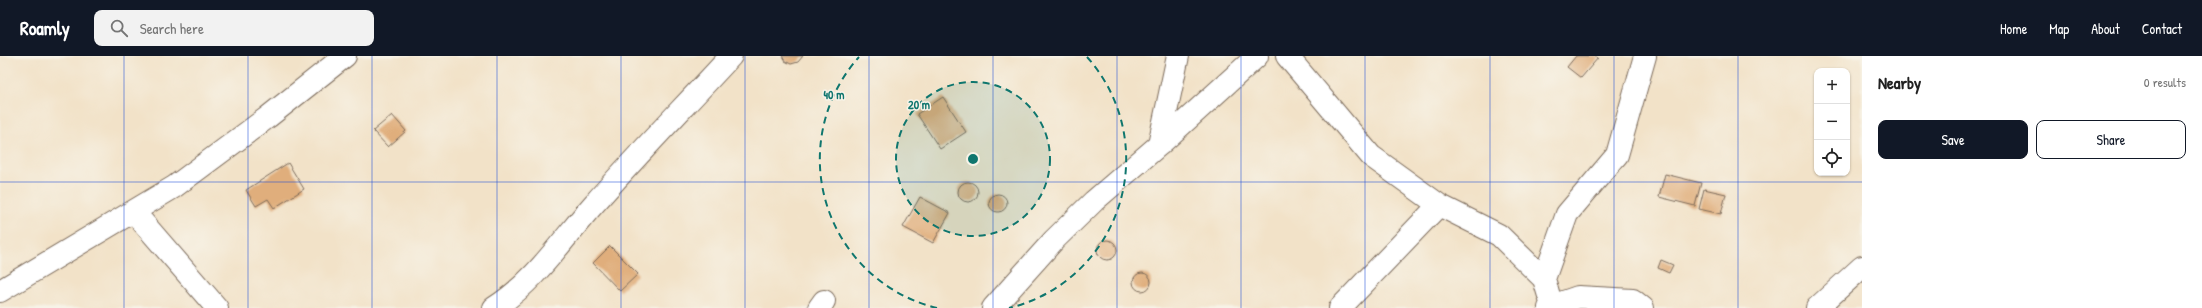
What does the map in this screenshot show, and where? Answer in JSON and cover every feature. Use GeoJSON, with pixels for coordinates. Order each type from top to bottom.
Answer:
{"type":"FeatureCollection","features":[{"type":"Feature","properties":{"kind":"street"},"geometry":{"type":"LineString","coordinates":[[0,291],[174,187],[345,56]]}},
{"type":"Feature","properties":{"kind":"street"},"geometry":{"type":"LineString","coordinates":[[494,308],[506,301],[552,255],[592,206],[731,56]]}},
{"type":"Feature","properties":{"kind":"street"},"geometry":{"type":"LineString","coordinates":[[1159,145],[1178,56]]}},
{"type":"Feature","properties":{"kind":"street"},"geometry":{"type":"LineString","coordinates":[[993,308],[1054,240],[1094,201],[1159,145],[1257,56]]}},
{"type":"Feature","properties":{"kind":"street"},"geometry":{"type":"LineString","coordinates":[[1287,56],[1371,156],[1439,205],[1499,235],[1544,279]]}},
{"type":"Feature","properties":{"kind":"street"},"geometry":{"type":"LineString","coordinates":[[1643,308],[1633,300],[1578,297],[1550,307],[1544,279],[1567,214],[1617,155],[1645,56]]}},
{"type":"Feature","properties":{"kind":"street"},"geometry":{"type":"LineString","coordinates":[[1340,308],[1439,205]]}},
{"type":"Feature","properties":{"kind":"street"},"geometry":{"type":"LineString","coordinates":[[134,212],[218,308]]}},
{"type":"Feature","properties":{"kind":"street"},"geometry":{"type":"LineString","coordinates":[[1817,308],[1862,267]]}},
{"type":"Feature","properties":{"kind":"building"},"geometry":{"type":"Polygon","coordinates":[[[782,56],[803,56],[798,62],[791,64],[785,61],[782,56]]]}},
{"type":"Feature","properties":{"kind":"building"},"geometry":{"type":"Polygon","coordinates":[[[1576,56],[1595,56],[1598,58],[1581,78],[1567,67],[1576,56]]]}},
{"type":"Feature","properties":{"kind":"building"},"geometry":{"type":"Polygon","coordinates":[[[943,97],[966,132],[940,149],[917,114],[943,97]]]}},
{"type":"Feature","properties":{"kind":"building"},"geometry":{"type":"Polygon","coordinates":[[[392,115],[406,131],[388,147],[373,131],[392,115]]]}},
{"type":"Feature","properties":{"kind":"building"},"geometry":{"type":"Polygon","coordinates":[[[288,163],[304,189],[274,208],[268,199],[256,206],[246,190],[288,163]]]}},
{"type":"Feature","properties":{"kind":"building"},"geometry":{"type":"Polygon","coordinates":[[[1665,174],[1701,183],[1695,206],[1659,197],[1665,174]]]}},
{"type":"Feature","properties":{"kind":"building"},"geometry":{"type":"Polygon","coordinates":[[[968,182],[975,185],[978,192],[975,199],[968,202],[961,199],[958,192],[961,185],[968,182]]]}},
{"type":"Feature","properties":{"kind":"building"},"geometry":{"type":"Polygon","coordinates":[[[1704,189],[1726,194],[1721,214],[1699,209],[1704,189]]]}},
{"type":"Feature","properties":{"kind":"building"},"geometry":{"type":"Polygon","coordinates":[[[998,194],[1004,197],[1007,203],[1004,209],[998,212],[992,209],[989,203],[992,197],[998,194]]]}},
{"type":"Feature","properties":{"kind":"building"},"geometry":{"type":"Polygon","coordinates":[[[920,197],[950,213],[933,243],[903,227],[920,197]]]}},
{"type":"Feature","properties":{"kind":"building"},"geometry":{"type":"Polygon","coordinates":[[[1107,240],[1114,243],[1117,250],[1114,257],[1107,260],[1100,257],[1097,250],[1100,243],[1107,240]]]}},
{"type":"Feature","properties":{"kind":"building"},"geometry":{"type":"Polygon","coordinates":[[[610,246],[638,274],[620,291],[593,263],[610,246]]]}},
{"type":"Feature","properties":{"kind":"building"},"geometry":{"type":"Polygon","coordinates":[[[1661,260],[1673,265],[1669,273],[1658,268],[1661,260]]]}},
{"type":"Feature","properties":{"kind":"building"},"geometry":{"type":"Polygon","coordinates":[[[1142,273],[1148,276],[1151,282],[1148,288],[1142,291],[1136,288],[1133,282],[1136,276],[1142,273]]]}}]}
